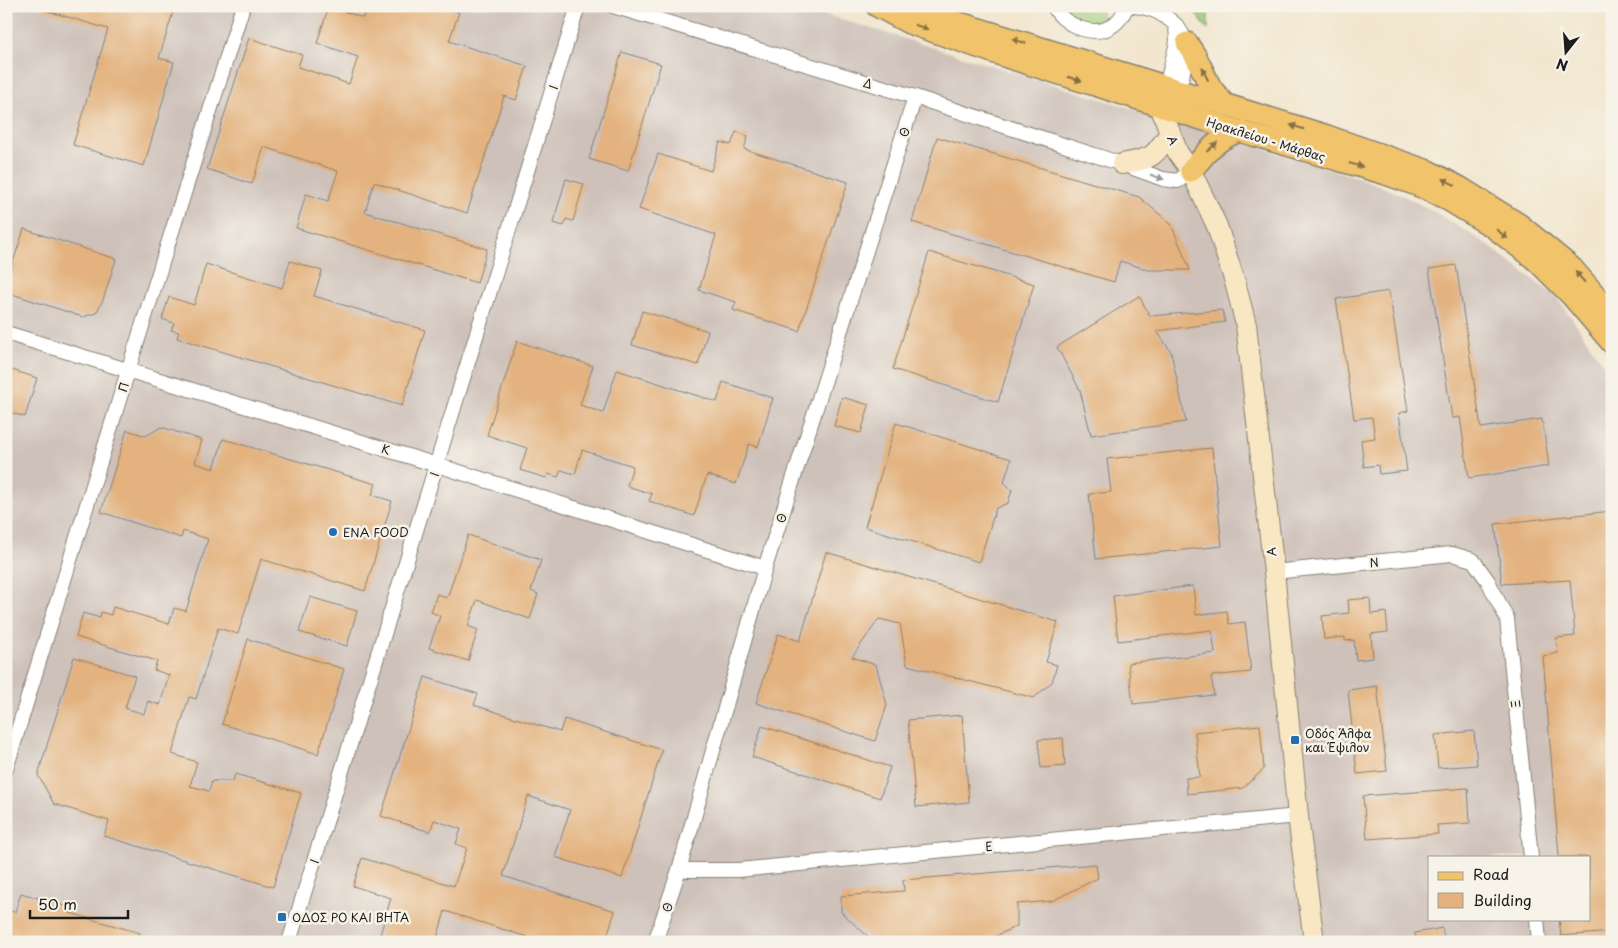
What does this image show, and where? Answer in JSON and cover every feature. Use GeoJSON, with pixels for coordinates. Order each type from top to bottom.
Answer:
{"type":"FeatureCollection","features":[{"type":"Feature","properties":{"kind":"main road","name":"Ηρακλείου - Μάρθας"},"geometry":{"type":"LineString","coordinates":[[877,6],[909,23],[1170,99],[1225,105],[1324,135],[1428,171],[1459,187],[1520,225],[1572,268],[1612,314]]}},
{"type":"Feature","properties":{"kind":"main road","name":"Ηρακλείου - Μάρθας"},"geometry":{"type":"LineString","coordinates":[[888,6],[914,10],[1170,99],[1239,131],[1417,184],[1445,198],[1493,227],[1536,260],[1572,296],[1612,343]]}},
{"type":"Feature","properties":{"kind":"main road"},"geometry":{"type":"LineString","coordinates":[[1181,34],[1196,57],[1211,88],[1225,105]]}},
{"type":"Feature","properties":{"kind":"main road"},"geometry":{"type":"LineString","coordinates":[[1191,171],[1222,138],[1239,131]]}},
{"type":"Feature","properties":{"kind":"street","name":"Π"},"geometry":{"type":"LineString","coordinates":[[6,769],[128,371],[243,6]]}},
{"type":"Feature","properties":{"kind":"street","name":"Ι"},"geometry":{"type":"LineString","coordinates":[[289,942],[578,6]]}},
{"type":"Feature","properties":{"kind":"street","name":"Δ"},"geometry":{"type":"LineString","coordinates":[[613,6],[915,97],[1122,164],[1162,179],[1178,181],[1191,171]]}},
{"type":"Feature","properties":{"kind":"street"},"geometry":{"type":"LineString","coordinates":[[1054,6],[1056,12],[1072,26],[1091,31],[1109,29],[1121,19],[1127,6]]}},
{"type":"Feature","properties":{"kind":"street"},"geometry":{"type":"LineString","coordinates":[[1134,6],[1144,7],[1161,13],[1181,34],[1185,64],[1170,99]]}},
{"type":"Feature","properties":{"kind":"street"},"geometry":{"type":"LineString","coordinates":[[1170,99],[1177,42],[1181,34]]}},
{"type":"Feature","properties":{"kind":"street","name":"Θ"},"geometry":{"type":"LineString","coordinates":[[655,942],[679,870],[765,568],[915,97]]}},
{"type":"Feature","properties":{"kind":"street","name":"Α"},"geometry":{"type":"LineString","coordinates":[[1170,99],[1170,133],[1178,153],[1191,171],[1221,238],[1246,325],[1274,572],[1298,816],[1314,942]]}},
{"type":"Feature","properties":{"kind":"street","name":"Α"},"geometry":{"type":"LineString","coordinates":[[1170,99],[1188,146],[1191,171]]}},
{"type":"Feature","properties":{"kind":"street"},"geometry":{"type":"LineString","coordinates":[[1122,164],[1146,159],[1156,153],[1170,133]]}},
{"type":"Feature","properties":{"kind":"street","name":"Κ"},"geometry":{"type":"LineString","coordinates":[[6,333],[765,568]]}},
{"type":"Feature","properties":{"kind":"street","name":"Ν"},"geometry":{"type":"LineString","coordinates":[[1274,572],[1452,554],[1473,560]]}},
{"type":"Feature","properties":{"kind":"street","name":"Ξ"},"geometry":{"type":"LineString","coordinates":[[1473,560],[1488,581],[1507,619],[1531,856]]}},
{"type":"Feature","properties":{"kind":"street","name":"Ε"},"geometry":{"type":"LineString","coordinates":[[679,870],[738,870],[1298,816]]}},
{"type":"Feature","properties":{"kind":"street"},"geometry":{"type":"LineString","coordinates":[[1537,920],[1540,942]]}},
{"type":"Feature","properties":{"kind":"shaded area"},"geometry":{"type":"Polygon","coordinates":[[[6,6],[797,6],[1363,179],[1400,194],[1438,214],[1482,241],[1558,298],[1612,377],[1612,942],[6,942],[6,6]]]}},
{"type":"Feature","properties":{"kind":"green space"},"geometry":{"type":"Polygon","coordinates":[[[1055,6],[1097,6],[1102,12],[1102,23],[1078,29],[1055,6]]]}},
{"type":"Feature","properties":{"kind":"green space"},"geometry":{"type":"Polygon","coordinates":[[[1190,6],[1208,6],[1208,30],[1190,6]]]}},
{"type":"Feature","properties":{"kind":"building"},"geometry":{"type":"Polygon","coordinates":[[[42,6],[175,6],[159,58],[174,62],[144,166],[73,145],[108,29],[41,9],[42,6]]]}},
{"type":"Feature","properties":{"kind":"building"},"geometry":{"type":"Polygon","coordinates":[[[329,6],[363,18],[367,6],[449,6],[448,9],[459,12],[449,41],[527,66],[516,100],[504,96],[467,213],[374,182],[365,212],[487,249],[477,283],[296,228],[306,194],[328,201],[338,171],[264,147],[252,184],[207,169],[249,38],[302,55],[298,67],[349,84],[358,57],[317,43],[329,6]]]}},
{"type":"Feature","properties":{"kind":"building"},"geometry":{"type":"Polygon","coordinates":[[[622,52],[661,64],[628,171],[589,159],[622,52]]]}},
{"type":"Feature","properties":{"kind":"building"},"geometry":{"type":"Polygon","coordinates":[[[736,132],[748,136],[744,149],[848,182],[799,331],[733,310],[736,302],[699,290],[716,235],[639,209],[658,154],[711,171],[720,142],[731,145],[736,132]]]}},
{"type":"Feature","properties":{"kind":"building"},"geometry":{"type":"Polygon","coordinates":[[[937,137],[1139,197],[1171,224],[1190,270],[1149,270],[1120,261],[1114,282],[912,222],[937,137]]]}},
{"type":"Feature","properties":{"kind":"building"},"geometry":{"type":"Polygon","coordinates":[[[566,179],[584,184],[573,221],[566,219],[564,226],[553,223],[566,179]]]}},
{"type":"Feature","properties":{"kind":"building"},"geometry":{"type":"Polygon","coordinates":[[[24,229],[116,259],[103,300],[96,313],[83,317],[6,292],[6,283],[24,229]]]}},
{"type":"Feature","properties":{"kind":"building"},"geometry":{"type":"Polygon","coordinates":[[[929,252],[1034,284],[998,402],[893,369],[929,252]]]}},
{"type":"Feature","properties":{"kind":"building"},"geometry":{"type":"Polygon","coordinates":[[[290,261],[322,271],[314,296],[425,330],[402,406],[177,338],[179,332],[171,330],[174,323],[162,319],[169,297],[194,305],[206,264],[282,288],[290,261]]]}},
{"type":"Feature","properties":{"kind":"building"},"geometry":{"type":"Polygon","coordinates":[[[1456,265],[1481,428],[1542,419],[1549,466],[1469,478],[1460,417],[1452,418],[1429,269],[1456,265]]]}},
{"type":"Feature","properties":{"kind":"building"},"geometry":{"type":"Polygon","coordinates":[[[1389,291],[1408,411],[1399,413],[1407,471],[1379,474],[1378,465],[1364,467],[1361,440],[1375,438],[1372,417],[1354,419],[1336,299],[1389,291]]]}},
{"type":"Feature","properties":{"kind":"building"},"geometry":{"type":"Polygon","coordinates":[[[1139,296],[1150,316],[1222,310],[1225,322],[1157,331],[1171,352],[1186,422],[1091,435],[1080,390],[1057,347],[1139,296]]]}},
{"type":"Feature","properties":{"kind":"building"},"geometry":{"type":"Polygon","coordinates":[[[642,311],[708,331],[698,365],[632,345],[642,311]]]}},
{"type":"Feature","properties":{"kind":"building"},"geometry":{"type":"Polygon","coordinates":[[[517,341],[593,366],[580,405],[603,413],[617,370],[717,402],[723,382],[773,398],[758,447],[749,444],[736,484],[707,475],[694,516],[649,501],[652,494],[627,486],[633,466],[582,450],[575,474],[561,470],[558,477],[548,474],[546,478],[520,470],[527,448],[487,435],[517,341]]]}},
{"type":"Feature","properties":{"kind":"building"},"geometry":{"type":"Polygon","coordinates":[[[6,368],[37,378],[25,417],[6,411],[6,368]]]}},
{"type":"Feature","properties":{"kind":"building"},"geometry":{"type":"Polygon","coordinates":[[[842,397],[869,405],[861,433],[834,426],[842,397]]]}},
{"type":"Feature","properties":{"kind":"building"},"geometry":{"type":"Polygon","coordinates":[[[896,423],[1011,459],[1004,482],[1012,490],[1008,503],[996,508],[979,562],[865,527],[896,423]]]}},
{"type":"Feature","properties":{"kind":"building"},"geometry":{"type":"Polygon","coordinates":[[[161,427],[202,440],[195,463],[214,469],[223,439],[376,484],[372,495],[392,501],[365,591],[261,559],[238,634],[218,628],[196,699],[189,697],[172,754],[197,762],[190,786],[209,791],[212,781],[233,781],[235,774],[301,793],[273,887],[104,836],[109,821],[54,804],[38,775],[74,657],[135,676],[125,708],[144,714],[148,701],[160,705],[169,675],[154,670],[157,661],[76,637],[83,613],[100,618],[101,612],[111,615],[113,607],[169,624],[174,608],[186,611],[208,539],[183,531],[181,538],[101,512],[127,430],[146,436],[161,427]]]}},
{"type":"Feature","properties":{"kind":"building"},"geometry":{"type":"Polygon","coordinates":[[[1212,448],[1222,546],[1096,559],[1089,494],[1111,492],[1107,459],[1212,448]]]}},
{"type":"Feature","properties":{"kind":"building"},"geometry":{"type":"Polygon","coordinates":[[[1612,511],[1612,932],[1561,936],[1559,920],[1590,920],[1590,856],[1559,856],[1543,656],[1558,653],[1556,638],[1575,636],[1570,580],[1502,584],[1495,524],[1612,511]]]}},
{"type":"Feature","properties":{"kind":"building"},"geometry":{"type":"Polygon","coordinates":[[[468,535],[541,560],[531,591],[538,594],[530,619],[477,600],[468,626],[478,630],[468,661],[429,648],[440,616],[431,612],[437,594],[447,598],[468,535]]]}},
{"type":"Feature","properties":{"kind":"building"},"geometry":{"type":"Polygon","coordinates":[[[826,552],[1058,622],[1046,662],[1057,665],[1052,682],[1034,698],[907,665],[900,624],[879,619],[852,657],[876,665],[887,705],[875,741],[756,703],[778,634],[800,641],[826,552]]]}},
{"type":"Feature","properties":{"kind":"building"},"geometry":{"type":"Polygon","coordinates":[[[1193,586],[1196,615],[1227,611],[1229,624],[1245,622],[1251,672],[1211,676],[1214,695],[1133,704],[1128,663],[1215,653],[1212,630],[1118,641],[1113,596],[1193,586]]]}},
{"type":"Feature","properties":{"kind":"building"},"geometry":{"type":"Polygon","coordinates":[[[310,597],[357,611],[347,646],[299,632],[310,597]]]}},
{"type":"Feature","properties":{"kind":"building"},"geometry":{"type":"Polygon","coordinates":[[[1370,598],[1371,614],[1386,612],[1388,632],[1371,634],[1373,658],[1356,660],[1354,640],[1345,641],[1345,637],[1324,639],[1322,616],[1349,613],[1348,600],[1370,598]]]}},
{"type":"Feature","properties":{"kind":"building"},"geometry":{"type":"Polygon","coordinates":[[[248,639],[344,669],[318,754],[222,724],[248,639]]]}},
{"type":"Feature","properties":{"kind":"building"},"geometry":{"type":"Polygon","coordinates":[[[425,677],[478,694],[474,705],[560,732],[564,719],[662,750],[622,878],[555,857],[570,810],[528,796],[503,876],[615,911],[605,942],[543,942],[445,911],[436,942],[403,942],[380,935],[391,898],[353,886],[362,858],[454,886],[467,848],[456,844],[461,829],[434,820],[430,832],[381,816],[425,677]]]}},
{"type":"Feature","properties":{"kind":"building"},"geometry":{"type":"Polygon","coordinates":[[[1377,686],[1387,771],[1357,774],[1348,690],[1377,686]]]}},
{"type":"Feature","properties":{"kind":"building"},"geometry":{"type":"Polygon","coordinates":[[[962,715],[969,802],[916,807],[908,720],[962,715]]]}},
{"type":"Feature","properties":{"kind":"building"},"geometry":{"type":"Polygon","coordinates":[[[1260,725],[1264,769],[1243,788],[1187,794],[1186,778],[1200,777],[1195,732],[1260,725]]]}},
{"type":"Feature","properties":{"kind":"building"},"geometry":{"type":"Polygon","coordinates":[[[762,726],[890,767],[880,798],[752,757],[762,726]]]}},
{"type":"Feature","properties":{"kind":"building"},"geometry":{"type":"Polygon","coordinates":[[[1474,731],[1477,765],[1438,768],[1435,735],[1474,731]]]}},
{"type":"Feature","properties":{"kind":"building"},"geometry":{"type":"Polygon","coordinates":[[[1063,738],[1065,766],[1041,768],[1038,740],[1063,738]]]}},
{"type":"Feature","properties":{"kind":"building"},"geometry":{"type":"Polygon","coordinates":[[[1468,788],[1470,823],[1437,825],[1438,834],[1367,839],[1363,796],[1468,788]]]}},
{"type":"Feature","properties":{"kind":"building"},"geometry":{"type":"Polygon","coordinates":[[[1096,864],[1098,878],[1052,901],[1017,904],[1017,926],[983,942],[874,942],[841,912],[841,896],[904,891],[903,880],[1096,864]]]}},
{"type":"Feature","properties":{"kind":"building"},"geometry":{"type":"Polygon","coordinates":[[[21,893],[72,908],[70,913],[140,933],[137,942],[6,942],[6,910],[15,912],[21,893]]]}},
{"type":"Feature","properties":{"kind":"building"},"geometry":{"type":"Polygon","coordinates":[[[1442,928],[1445,942],[1416,942],[1415,933],[1442,928]]]}},
{"type":"Feature","properties":{"kind":"place","name":"ENA FOOD"},"geometry":{"type":"Point","coordinates":[333,532]}},
{"type":"Feature","properties":{"kind":"place","name":"Οδός Άλφα και Έψιλον"},"geometry":{"type":"Point","coordinates":[1295,740]}},
{"type":"Feature","properties":{"kind":"place","name":"ΟΔΟΣ ΡΟ ΚΑΙ ΒΗΤΑ"},"geometry":{"type":"Point","coordinates":[282,917]}}]}
